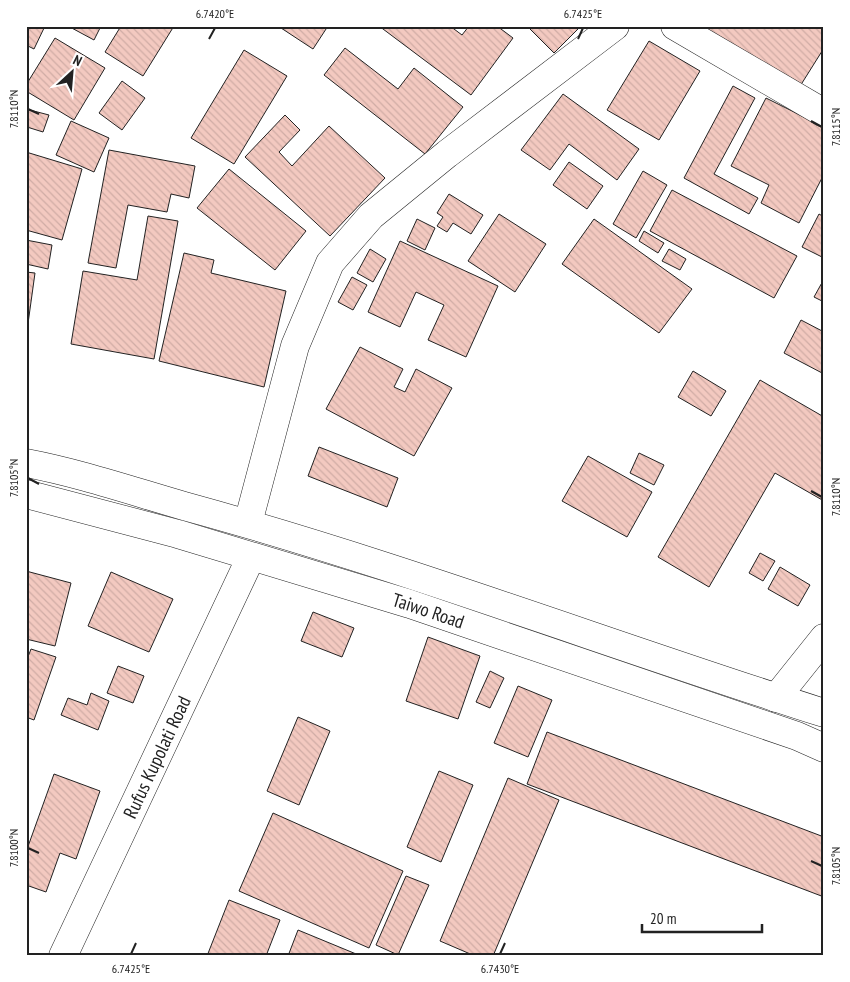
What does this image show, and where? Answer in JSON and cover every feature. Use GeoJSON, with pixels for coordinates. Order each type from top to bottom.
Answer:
{"type":"FeatureCollection","features":[{"type":"Feature","properties":{"kind":"main road"},"geometry":{"type":"LineString","coordinates":[[248,523],[295,346],[330,263],[371,216],[447,154],[615,26]]}},
{"type":"Feature","properties":{"kind":"main road"},"geometry":{"type":"LineString","coordinates":[[675,26],[824,113]]}},
{"type":"Feature","properties":{"kind":"main road","name":"Taiwo Road"},"geometry":{"type":"LineString","coordinates":[[26,463],[248,523],[457,590],[711,677],[824,713]]}},
{"type":"Feature","properties":{"kind":"main road","name":"Taiwo Road"},"geometry":{"type":"LineString","coordinates":[[26,494],[178,534],[410,604],[797,736],[824,748]]}},
{"type":"Feature","properties":{"kind":"main road","name":"Rufus Kupolati Road"},"geometry":{"type":"LineString","coordinates":[[63,956],[251,557]]}},
{"type":"Feature","properties":{"kind":"main road"},"geometry":{"type":"LineString","coordinates":[[776,698],[824,638]]}},
{"type":"Feature","properties":{"kind":"building"},"geometry":{"type":"Polygon","coordinates":[[[26,26],[45,26],[34,49],[26,45],[26,26]]]}},
{"type":"Feature","properties":{"kind":"building"},"geometry":{"type":"Polygon","coordinates":[[[68,26],[101,26],[94,40],[68,26]]]}},
{"type":"Feature","properties":{"kind":"building"},"geometry":{"type":"Polygon","coordinates":[[[121,26],[174,26],[143,76],[105,52],[121,26]]]}},
{"type":"Feature","properties":{"kind":"building"},"geometry":{"type":"Polygon","coordinates":[[[278,26],[328,26],[313,49],[278,26]]]}},
{"type":"Feature","properties":{"kind":"building"},"geometry":{"type":"Polygon","coordinates":[[[379,26],[450,26],[462,35],[469,26],[497,26],[513,38],[471,95],[379,26]]]}},
{"type":"Feature","properties":{"kind":"building"},"geometry":{"type":"Polygon","coordinates":[[[527,26],[581,26],[554,53],[527,26]]]}},
{"type":"Feature","properties":{"kind":"building"},"geometry":{"type":"Polygon","coordinates":[[[691,26],[824,26],[824,48],[797,91],[691,26]]]}},
{"type":"Feature","properties":{"kind":"building"},"geometry":{"type":"Polygon","coordinates":[[[55,38],[105,68],[74,120],[26,91],[26,85],[55,38]]]}},
{"type":"Feature","properties":{"kind":"building"},"geometry":{"type":"Polygon","coordinates":[[[649,41],[700,71],[659,140],[607,110],[649,41]]]}},
{"type":"Feature","properties":{"kind":"building"},"geometry":{"type":"Polygon","coordinates":[[[345,48],[398,89],[414,68],[463,107],[425,154],[324,75],[345,48]]]}},
{"type":"Feature","properties":{"kind":"building"},"geometry":{"type":"Polygon","coordinates":[[[244,50],[287,76],[234,164],[191,138],[244,50]]]}},
{"type":"Feature","properties":{"kind":"building"},"geometry":{"type":"Polygon","coordinates":[[[122,81],[145,98],[122,130],[99,113],[122,81]]]}},
{"type":"Feature","properties":{"kind":"building"},"geometry":{"type":"Polygon","coordinates":[[[733,86],[755,98],[714,174],[758,198],[749,214],[684,178],[733,86]]]}},
{"type":"Feature","properties":{"kind":"building"},"geometry":{"type":"Polygon","coordinates":[[[563,94],[639,149],[617,180],[569,144],[550,170],[521,150],[563,94]]]}},
{"type":"Feature","properties":{"kind":"building"},"geometry":{"type":"Polygon","coordinates":[[[766,98],[824,127],[824,174],[799,223],[761,203],[769,185],[731,166],[766,98]]]}},
{"type":"Feature","properties":{"kind":"building"},"geometry":{"type":"Polygon","coordinates":[[[26,109],[49,115],[43,132],[27,127],[26,132],[26,109]]]}},
{"type":"Feature","properties":{"kind":"building"},"geometry":{"type":"Polygon","coordinates":[[[285,115],[300,130],[279,152],[292,166],[329,126],[385,178],[330,236],[245,157],[285,115]]]}},
{"type":"Feature","properties":{"kind":"building"},"geometry":{"type":"Polygon","coordinates":[[[71,121],[109,138],[94,172],[56,155],[71,121]]]}},
{"type":"Feature","properties":{"kind":"building"},"geometry":{"type":"Polygon","coordinates":[[[109,150],[195,166],[189,198],[171,194],[167,212],[128,205],[116,268],[88,263],[109,150]]]}},
{"type":"Feature","properties":{"kind":"building"},"geometry":{"type":"Polygon","coordinates":[[[26,152],[82,169],[62,240],[26,230],[26,152]]]}},
{"type":"Feature","properties":{"kind":"building"},"geometry":{"type":"Polygon","coordinates":[[[569,162],[603,186],[587,209],[553,185],[569,162]]]}},
{"type":"Feature","properties":{"kind":"building"},"geometry":{"type":"Polygon","coordinates":[[[229,169],[306,231],[275,270],[197,208],[229,169]]]}},
{"type":"Feature","properties":{"kind":"building"},"geometry":{"type":"Polygon","coordinates":[[[643,171],[667,185],[636,238],[613,224],[643,171]]]}},
{"type":"Feature","properties":{"kind":"building"},"geometry":{"type":"Polygon","coordinates":[[[672,190],[797,256],[774,298],[650,231],[672,190]]]}},
{"type":"Feature","properties":{"kind":"building"},"geometry":{"type":"Polygon","coordinates":[[[449,194],[483,215],[471,234],[453,223],[447,232],[437,226],[443,217],[437,213],[449,194]]]}},
{"type":"Feature","properties":{"kind":"building"},"geometry":{"type":"Polygon","coordinates":[[[499,214],[546,244],[515,292],[468,261],[499,214]]]}},
{"type":"Feature","properties":{"kind":"building"},"geometry":{"type":"Polygon","coordinates":[[[819,214],[824,217],[824,258],[802,247],[819,214]]]}},
{"type":"Feature","properties":{"kind":"building"},"geometry":{"type":"Polygon","coordinates":[[[148,216],[178,221],[154,359],[71,344],[83,271],[137,280],[148,216]]]}},
{"type":"Feature","properties":{"kind":"building"},"geometry":{"type":"Polygon","coordinates":[[[417,219],[435,228],[425,250],[407,241],[417,219]]]}},
{"type":"Feature","properties":{"kind":"building"},"geometry":{"type":"Polygon","coordinates":[[[594,219],[692,289],[659,333],[562,264],[594,219]]]}},
{"type":"Feature","properties":{"kind":"building"},"geometry":{"type":"Polygon","coordinates":[[[644,231],[664,243],[658,253],[639,241],[644,231]]]}},
{"type":"Feature","properties":{"kind":"building"},"geometry":{"type":"Polygon","coordinates":[[[26,240],[52,245],[48,269],[26,264],[26,240]]]}},
{"type":"Feature","properties":{"kind":"building"},"geometry":{"type":"Polygon","coordinates":[[[400,241],[498,286],[466,357],[428,340],[444,305],[416,292],[400,327],[368,312],[400,241]]]}},
{"type":"Feature","properties":{"kind":"building"},"geometry":{"type":"Polygon","coordinates":[[[370,249],[386,259],[373,282],[357,273],[370,249]]]}},
{"type":"Feature","properties":{"kind":"building"},"geometry":{"type":"Polygon","coordinates":[[[669,249],[686,259],[680,270],[662,261],[669,249]]]}},
{"type":"Feature","properties":{"kind":"building"},"geometry":{"type":"Polygon","coordinates":[[[184,253],[214,260],[211,273],[286,291],[264,387],[159,361],[184,253]]]}},
{"type":"Feature","properties":{"kind":"building"},"geometry":{"type":"Polygon","coordinates":[[[26,272],[35,273],[26,338],[26,272]]]}},
{"type":"Feature","properties":{"kind":"building"},"geometry":{"type":"Polygon","coordinates":[[[352,277],[367,285],[353,310],[338,302],[352,277]]]}},
{"type":"Feature","properties":{"kind":"building"},"geometry":{"type":"Polygon","coordinates":[[[824,279],[824,302],[814,297],[824,279]]]}},
{"type":"Feature","properties":{"kind":"building"},"geometry":{"type":"Polygon","coordinates":[[[801,320],[824,332],[824,374],[784,353],[801,320]]]}},
{"type":"Feature","properties":{"kind":"building"},"geometry":{"type":"Polygon","coordinates":[[[360,347],[403,369],[394,387],[405,392],[416,369],[452,388],[414,456],[326,409],[360,347]]]}},
{"type":"Feature","properties":{"kind":"building"},"geometry":{"type":"Polygon","coordinates":[[[693,371],[726,391],[711,416],[678,397],[693,371]]]}},
{"type":"Feature","properties":{"kind":"building"},"geometry":{"type":"Polygon","coordinates":[[[760,380],[824,417],[824,501],[775,473],[709,587],[658,557],[760,380]]]}},
{"type":"Feature","properties":{"kind":"building"},"geometry":{"type":"Polygon","coordinates":[[[319,447],[398,478],[387,507],[308,476],[319,447]]]}},
{"type":"Feature","properties":{"kind":"building"},"geometry":{"type":"Polygon","coordinates":[[[639,453],[664,465],[654,485],[630,473],[639,453]]]}},
{"type":"Feature","properties":{"kind":"building"},"geometry":{"type":"Polygon","coordinates":[[[588,456],[652,492],[627,537],[562,501],[588,456]]]}},
{"type":"Feature","properties":{"kind":"building"},"geometry":{"type":"Polygon","coordinates":[[[760,553],[775,561],[763,581],[749,573],[760,553]]]}},
{"type":"Feature","properties":{"kind":"building"},"geometry":{"type":"Polygon","coordinates":[[[780,567],[810,585],[798,606],[768,589],[780,567]]]}},
{"type":"Feature","properties":{"kind":"building"},"geometry":{"type":"Polygon","coordinates":[[[26,571],[71,583],[55,646],[26,639],[26,571]]]}},
{"type":"Feature","properties":{"kind":"building"},"geometry":{"type":"Polygon","coordinates":[[[111,572],[173,599],[149,652],[88,626],[111,572]]]}},
{"type":"Feature","properties":{"kind":"building"},"geometry":{"type":"Polygon","coordinates":[[[313,612],[354,628],[342,657],[301,641],[313,612]]]}},
{"type":"Feature","properties":{"kind":"building"},"geometry":{"type":"Polygon","coordinates":[[[428,637],[480,656],[458,719],[406,701],[428,637]]]}},
{"type":"Feature","properties":{"kind":"building"},"geometry":{"type":"Polygon","coordinates":[[[31,649],[56,657],[34,720],[26,717],[26,662],[31,649]]]}},
{"type":"Feature","properties":{"kind":"building"},"geometry":{"type":"Polygon","coordinates":[[[118,666],[144,676],[133,703],[107,693],[118,666]]]}},
{"type":"Feature","properties":{"kind":"building"},"geometry":{"type":"Polygon","coordinates":[[[490,671],[504,678],[490,708],[476,702],[490,671]]]}},
{"type":"Feature","properties":{"kind":"building"},"geometry":{"type":"Polygon","coordinates":[[[518,686],[552,700],[528,757],[494,743],[518,686]]]}},
{"type":"Feature","properties":{"kind":"building"},"geometry":{"type":"Polygon","coordinates":[[[91,693],[109,701],[98,730],[61,715],[68,698],[87,705],[91,693]]]}},
{"type":"Feature","properties":{"kind":"building"},"geometry":{"type":"Polygon","coordinates":[[[298,717],[330,731],[299,805],[267,791],[298,717]]]}},
{"type":"Feature","properties":{"kind":"building"},"geometry":{"type":"Polygon","coordinates":[[[547,732],[824,837],[824,897],[527,784],[547,732]]]}},
{"type":"Feature","properties":{"kind":"building"},"geometry":{"type":"Polygon","coordinates":[[[439,771],[473,785],[441,862],[407,847],[439,771]]]}},
{"type":"Feature","properties":{"kind":"building"},"geometry":{"type":"Polygon","coordinates":[[[54,774],[100,791],[76,859],[60,853],[46,892],[26,885],[26,852],[54,774]]]}},
{"type":"Feature","properties":{"kind":"building"},"geometry":{"type":"Polygon","coordinates":[[[508,778],[559,800],[493,956],[475,956],[440,941],[508,778]]]}},
{"type":"Feature","properties":{"kind":"building"},"geometry":{"type":"Polygon","coordinates":[[[273,813],[403,871],[369,948],[239,891],[273,813]]]}},
{"type":"Feature","properties":{"kind":"building"},"geometry":{"type":"Polygon","coordinates":[[[406,876],[429,885],[398,955],[376,945],[406,876]]]}},
{"type":"Feature","properties":{"kind":"building"},"geometry":{"type":"Polygon","coordinates":[[[229,900],[280,920],[266,956],[207,956],[229,900]]]}},
{"type":"Feature","properties":{"kind":"building"},"geometry":{"type":"Polygon","coordinates":[[[298,930],[361,956],[288,956],[298,930]]]}}]}
